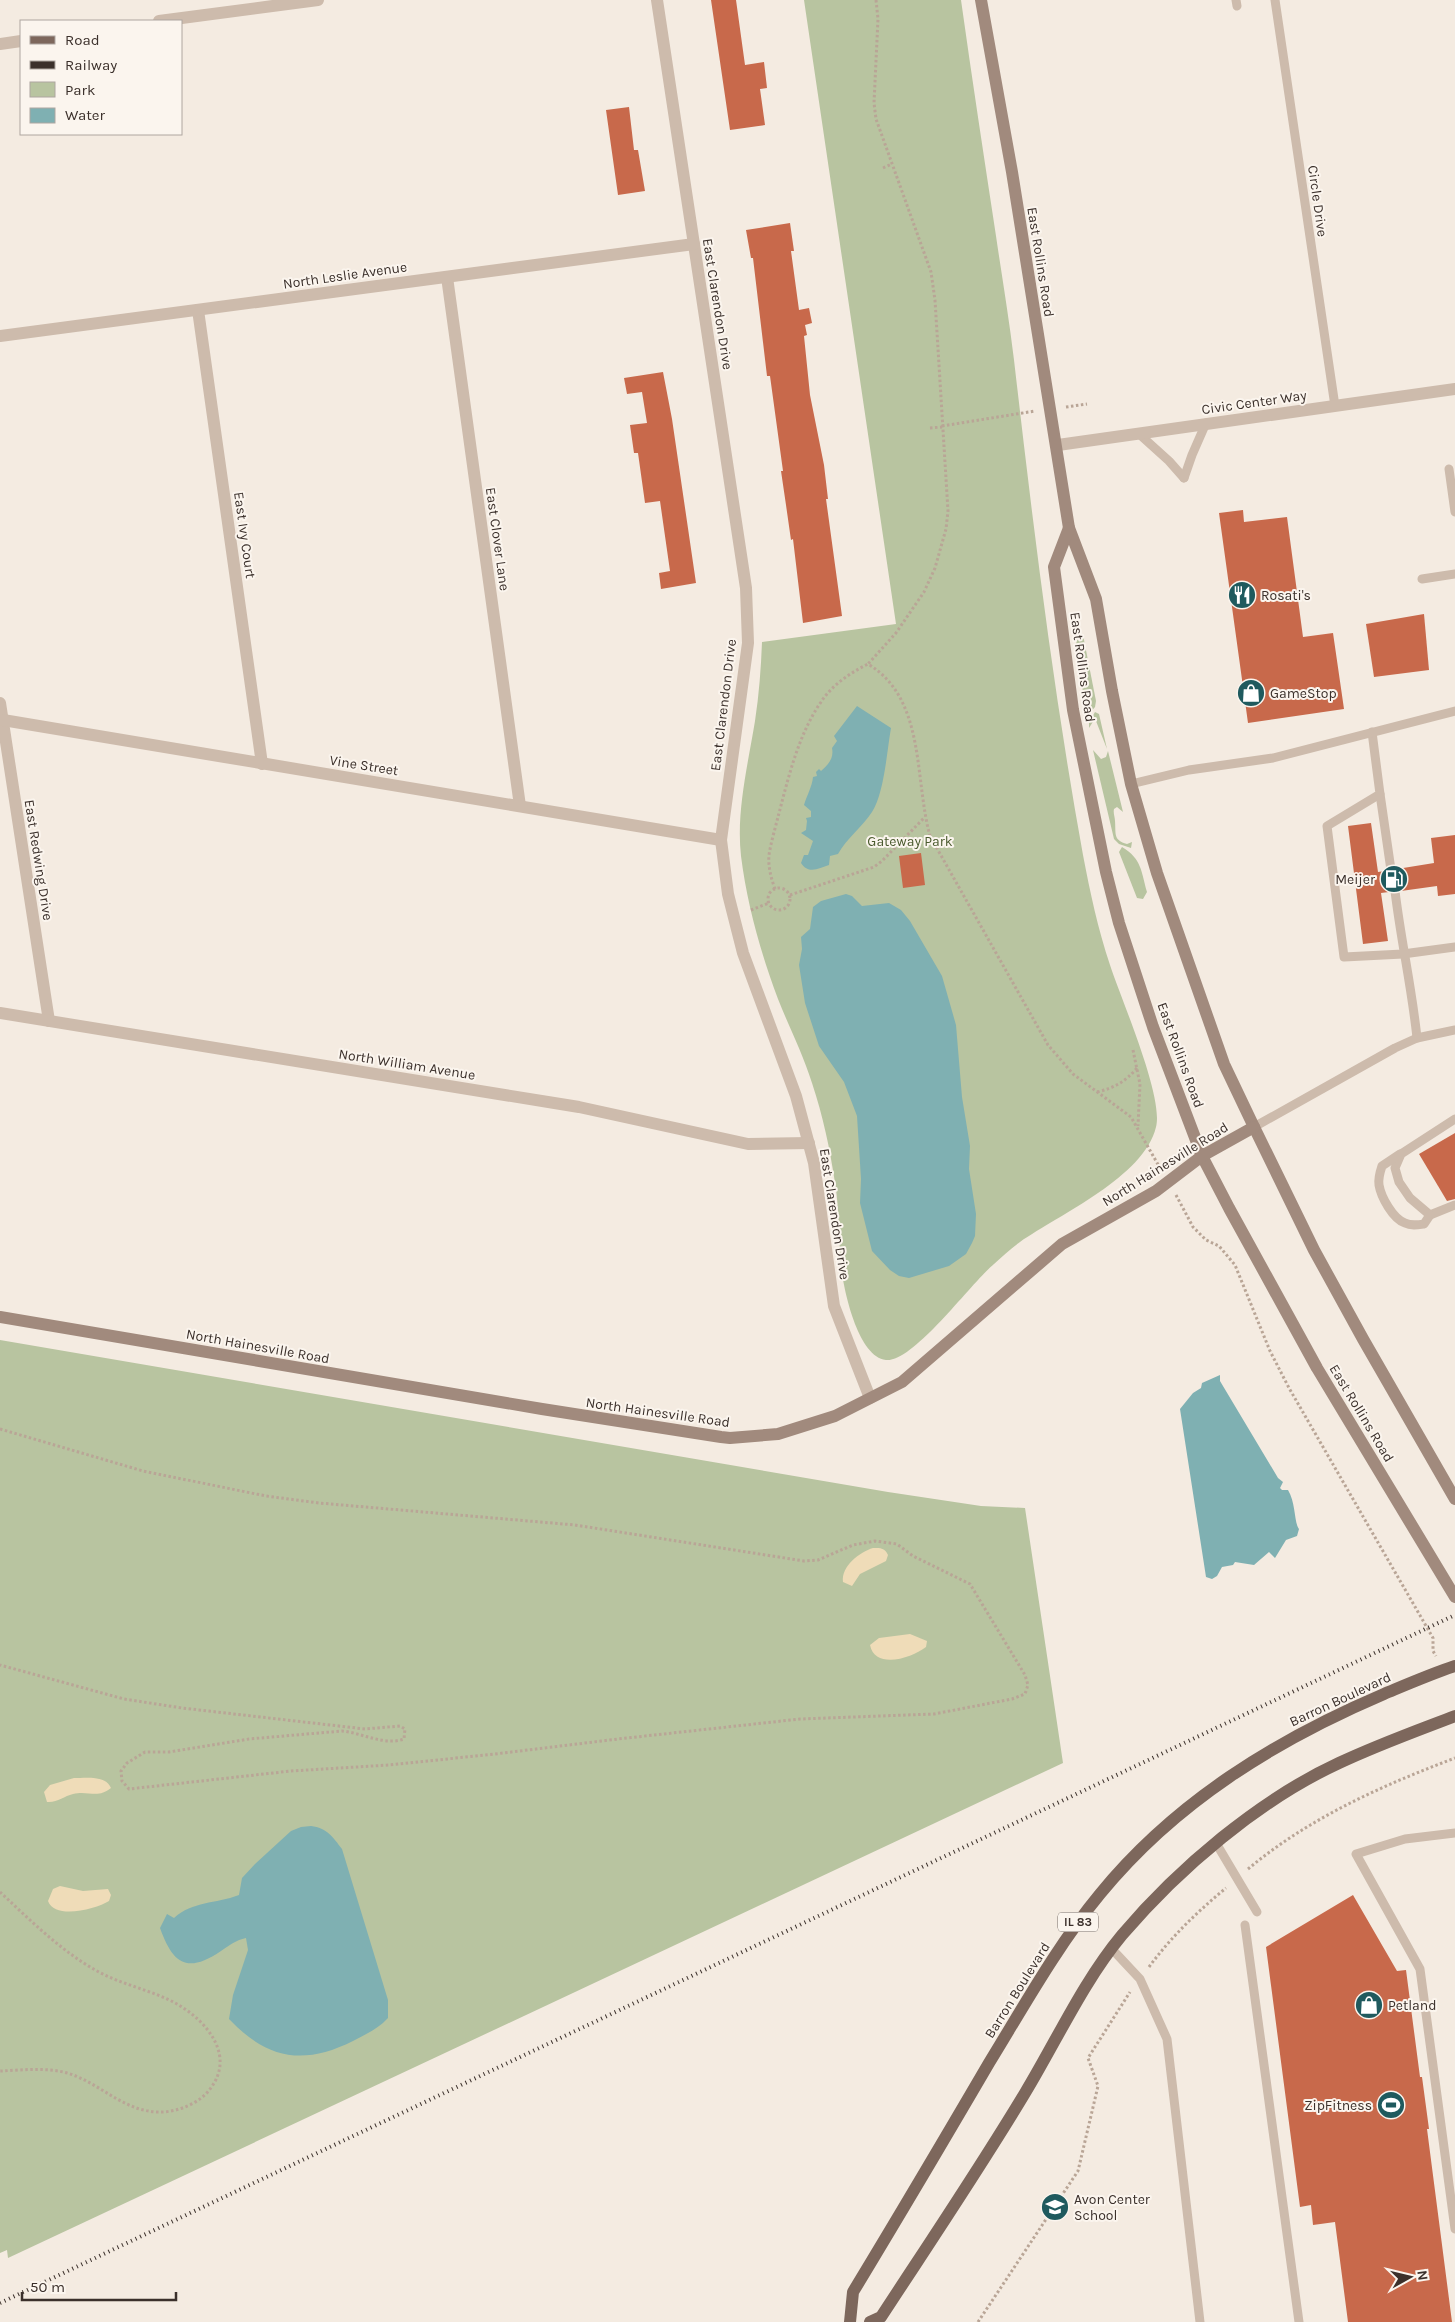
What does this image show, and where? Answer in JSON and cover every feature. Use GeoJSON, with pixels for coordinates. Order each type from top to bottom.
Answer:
{"type":"FeatureCollection","features":[{"type":"Feature","properties":{"kind":"main road","name":"East Rollins Road"},"geometry":{"type":"LineString","coordinates":[[983,0],[984,17],[1058,445],[1069,528],[1096,598],[1131,784],[1157,873],[1178,938],[1224,1064],[1254,1128],[1314,1250],[1362,1339],[1455,1499]]}},
{"type":"Feature","properties":{"kind":"main road","name":"East Rollins Road"},"geometry":{"type":"LineString","coordinates":[[1069,528],[1054,567],[1074,710],[1100,845],[1117,916],[1136,975],[1202,1156],[1317,1368],[1455,1597]]}},
{"type":"Feature","properties":{"kind":"main road","name":"North Hainesville Road"},"geometry":{"type":"LineString","coordinates":[[0,1318],[532,1408],[730,1438],[778,1434],[835,1416],[902,1382],[1062,1244],[1156,1191],[1202,1156],[1254,1128]]}},
{"type":"Feature","properties":{"kind":"main road","name":"Barron Boulevard"},"geometry":{"type":"LineString","coordinates":[[850,2322],[853,2292],[1012,2026],[1065,1940],[1100,1894],[1125,1866],[1152,1838],[1213,1786],[1283,1742],[1319,1723],[1455,1666]]}},
{"type":"Feature","properties":{"kind":"main road"},"geometry":{"type":"LineString","coordinates":[[870,2322],[881,2316],[998,2136],[1111,1948],[1156,1898],[1216,1843],[1260,1810],[1338,1764],[1455,1716]]}},
{"type":"Feature","properties":{"kind":"street"},"geometry":{"type":"LineString","coordinates":[[167,20],[318,0]]}},
{"type":"Feature","properties":{"kind":"street","name":"East Clarendon Drive"},"geometry":{"type":"LineString","coordinates":[[657,0],[746,588],[748,643],[720,840],[728,894],[743,953],[796,1096],[814,1163],[834,1306],[870,1398]]}},
{"type":"Feature","properties":{"kind":"street"},"geometry":{"type":"LineString","coordinates":[[0,44],[20,41]]}},
{"type":"Feature","properties":{"kind":"street","name":"North Leslie Avenue"},"geometry":{"type":"LineString","coordinates":[[0,336],[694,244]]}},
{"type":"Feature","properties":{"kind":"street","name":"East Clover Lane"},"geometry":{"type":"LineString","coordinates":[[447,277],[520,806]]}},
{"type":"Feature","properties":{"kind":"street","name":"East Ivy Court"},"geometry":{"type":"LineString","coordinates":[[198,310],[262,764]]}},
{"type":"Feature","properties":{"kind":"street","name":"Civic Center Way"},"geometry":{"type":"LineString","coordinates":[[1058,445],[1455,389]]}},
{"type":"Feature","properties":{"kind":"street","name":"East Redwing Drive"},"geometry":{"type":"LineString","coordinates":[[0,703],[49,1021]]}},
{"type":"Feature","properties":{"kind":"street","name":"Vine Street"},"geometry":{"type":"LineString","coordinates":[[3,720],[720,840]]}},
{"type":"Feature","properties":{"kind":"street","name":"North William Avenue"},"geometry":{"type":"LineString","coordinates":[[0,1013],[579,1107],[748,1144],[809,1143]]}},
{"type":"Feature","properties":{"kind":"lane","name":"Circle Drive"},"geometry":{"type":"LineString","coordinates":[[1275,0],[1335,406]]}},
{"type":"Feature","properties":{"kind":"lane"},"geometry":{"type":"LineString","coordinates":[[1138,433],[1169,460],[1184,478],[1206,423]]}},
{"type":"Feature","properties":{"kind":"lane"},"geometry":{"type":"LineString","coordinates":[[1450,469],[1455,512]]}},
{"type":"Feature","properties":{"kind":"lane"},"geometry":{"type":"LineString","coordinates":[[1422,579],[1455,574]]}},
{"type":"Feature","properties":{"kind":"lane"},"geometry":{"type":"LineString","coordinates":[[1131,784],[1189,770],[1272,758],[1455,712]]}},
{"type":"Feature","properties":{"kind":"lane"},"geometry":{"type":"LineString","coordinates":[[1372,732],[1391,870]]}},
{"type":"Feature","properties":{"kind":"lane"},"geometry":{"type":"LineString","coordinates":[[1380,794],[1327,826],[1344,957],[1403,954],[1455,947]]}},
{"type":"Feature","properties":{"kind":"lane"},"geometry":{"type":"LineString","coordinates":[[1395,891],[1403,954],[1413,994],[1417,1038]]}},
{"type":"Feature","properties":{"kind":"lane"},"geometry":{"type":"LineString","coordinates":[[1254,1128],[1377,1058],[1417,1038],[1455,1030]]}},
{"type":"Feature","properties":{"kind":"lane"},"geometry":{"type":"LineString","coordinates":[[1455,1120],[1382,1166],[1379,1184],[1382,1196],[1397,1218],[1404,1223],[1424,1224],[1430,1215],[1455,1205]]}},
{"type":"Feature","properties":{"kind":"lane"},"geometry":{"type":"LineString","coordinates":[[1400,1154],[1395,1168],[1399,1182],[1415,1204],[1430,1215]]}},
{"type":"Feature","properties":{"kind":"lane"},"geometry":{"type":"LineString","coordinates":[[1455,1833],[1405,1839],[1356,1854],[1420,1969],[1455,2229]]}},
{"type":"Feature","properties":{"kind":"lane"},"geometry":{"type":"LineString","coordinates":[[1216,1843],[1257,1912]]}},
{"type":"Feature","properties":{"kind":"lane"},"geometry":{"type":"LineString","coordinates":[[1245,1925],[1299,2322]]}},
{"type":"Feature","properties":{"kind":"lane"},"geometry":{"type":"LineString","coordinates":[[1111,1948],[1140,1979],[1167,2039],[1200,2322]]}},
{"type":"Feature","properties":{"kind":"path"},"geometry":{"type":"LineString","coordinates":[[775,888],[772,880],[769,854],[788,782],[804,735],[820,702],[847,676],[868,664],[910,614],[935,568],[943,547],[948,511],[935,300],[931,272],[874,112],[878,19],[876,0]]}},
{"type":"Feature","properties":{"kind":"path"},"geometry":{"type":"LineString","coordinates":[[882,168],[892,164]]}},
{"type":"Feature","properties":{"kind":"path"},"geometry":{"type":"LineString","coordinates":[[930,428],[1020,414]]}},
{"type":"Feature","properties":{"kind":"path"},"geometry":{"type":"LineString","coordinates":[[868,664],[881,672],[891,683],[907,713],[915,742],[925,818],[930,836],[1048,1045],[1073,1074],[1096,1093],[1131,1116],[1149,1149]]}},
{"type":"Feature","properties":{"kind":"path"},"geometry":{"type":"LineString","coordinates":[[790,895],[874,867],[882,862],[925,818]]}},
{"type":"Feature","properties":{"kind":"path"},"geometry":{"type":"LineString","coordinates":[[769,904],[774,909],[785,908],[790,902],[790,895],[785,890],[775,888]]}},
{"type":"Feature","properties":{"kind":"path"},"geometry":{"type":"LineString","coordinates":[[769,904],[770,893],[775,888]]}},
{"type":"Feature","properties":{"kind":"path"},"geometry":{"type":"LineString","coordinates":[[751,910],[769,904]]}},
{"type":"Feature","properties":{"kind":"path"},"geometry":{"type":"LineString","coordinates":[[1133,1050],[1140,1084],[1138,1127]]}},
{"type":"Feature","properties":{"kind":"path"},"geometry":{"type":"LineString","coordinates":[[1096,1093],[1113,1089],[1138,1068]]}},
{"type":"Feature","properties":{"kind":"path"},"geometry":{"type":"LineString","coordinates":[[1186,1213],[1193,1227],[1206,1240],[1218,1246],[1235,1265],[1270,1351],[1433,1638],[1433,1652]]}},
{"type":"Feature","properties":{"kind":"path"},"geometry":{"type":"LineString","coordinates":[[0,1429],[143,1471],[266,1496],[319,1503],[575,1525],[804,1561],[818,1560],[853,1545],[874,1541],[887,1541],[897,1544],[913,1556],[970,1584],[1025,1675],[1028,1685],[1025,1694],[1012,1699],[934,1714],[800,1719],[495,1754],[291,1771],[129,1789],[122,1781],[121,1771],[127,1764],[144,1752],[169,1752],[249,1739],[342,1731],[357,1732],[395,1742],[404,1738],[405,1730],[400,1726],[365,1729],[124,1700],[0,1665]]}},
{"type":"Feature","properties":{"kind":"path"},"geometry":{"type":"LineString","coordinates":[[1258,1861],[1284,1840],[1357,1799],[1392,1782],[1455,1758]]}},
{"type":"Feature","properties":{"kind":"path"},"geometry":{"type":"LineString","coordinates":[[1164,1946],[1222,1891]]}},
{"type":"Feature","properties":{"kind":"path"},"geometry":{"type":"LineString","coordinates":[[0,1892],[57,1944],[90,1967],[176,2004],[190,2014],[211,2033],[219,2047],[221,2057],[218,2076],[206,2094],[190,2104],[161,2112],[148,2111],[123,2104],[79,2077],[66,2072],[0,2071]]}},
{"type":"Feature","properties":{"kind":"path"},"geometry":{"type":"LineString","coordinates":[[978,2322],[1078,2171],[1098,2086],[1088,2058],[1116,2012]]}},
{"type":"Feature","properties":{"kind":"green space","name":"Gateway Park"},"geometry":{"type":"Polygon","coordinates":[[[804,0],[961,0],[1010,329],[1036,546],[1072,793],[1091,897],[1110,965],[1148,1072],[1157,1113],[1156,1127],[1148,1145],[1135,1162],[1118,1178],[1098,1193],[1013,1247],[984,1274],[926,1336],[897,1358],[886,1360],[876,1356],[868,1348],[855,1324],[850,1309],[842,1273],[837,1194],[820,1108],[760,947],[741,856],[741,805],[760,682],[762,642],[896,624],[804,0]]]}},
{"type":"Feature","properties":{"kind":"green space"},"geometry":{"type":"Polygon","coordinates":[[[1083,635],[1096,701],[1095,707],[1088,715],[1086,713],[1076,644],[1078,637],[1083,635]]]}},
{"type":"Feature","properties":{"kind":"green space"},"geometry":{"type":"Polygon","coordinates":[[[1095,712],[1099,714],[1107,749],[1096,721],[1094,720],[1089,728],[1089,723],[1095,712]]]}},
{"type":"Feature","properties":{"kind":"green space"},"geometry":{"type":"Polygon","coordinates":[[[1093,750],[1101,759],[1106,757],[1108,751],[1123,812],[1117,807],[1114,809],[1116,836],[1119,841],[1127,844],[1132,842],[1131,848],[1119,844],[1114,839],[1093,750]]]}},
{"type":"Feature","properties":{"kind":"green space"},"geometry":{"type":"Polygon","coordinates":[[[1122,847],[1134,856],[1140,866],[1147,892],[1143,899],[1137,898],[1119,852],[1122,847]]]}},
{"type":"Feature","properties":{"kind":"green space"},"geometry":{"type":"Polygon","coordinates":[[[0,1340],[888,1492],[981,1506],[1025,1508],[1063,1763],[8,2258],[7,2250],[0,2253],[0,1340]]]}},
{"type":"Feature","properties":{"kind":"sand"},"geometry":{"type":"Polygon","coordinates":[[[873,1548],[880,1548],[886,1551],[888,1555],[886,1561],[860,1574],[852,1586],[843,1582],[845,1570],[852,1560],[873,1548]]]}},
{"type":"Feature","properties":{"kind":"sand"},"geometry":{"type":"Polygon","coordinates":[[[910,1634],[927,1641],[926,1647],[912,1655],[895,1660],[886,1660],[873,1653],[870,1645],[879,1638],[910,1634]]]}},
{"type":"Feature","properties":{"kind":"sand"},"geometry":{"type":"Polygon","coordinates":[[[74,1778],[100,1779],[105,1781],[111,1788],[102,1793],[78,1793],[47,1802],[44,1792],[50,1785],[74,1778]]]}},
{"type":"Feature","properties":{"kind":"sand"},"geometry":{"type":"Polygon","coordinates":[[[60,1886],[83,1891],[108,1889],[111,1895],[109,1901],[86,1910],[59,1910],[52,1907],[48,1901],[53,1889],[60,1886]]]}},
{"type":"Feature","properties":{"kind":"water"},"geometry":{"type":"Polygon","coordinates":[[[857,706],[891,728],[885,772],[879,795],[868,817],[838,854],[830,856],[829,865],[814,870],[807,869],[801,863],[804,855],[808,855],[813,841],[801,833],[806,830],[806,818],[811,817],[811,811],[804,805],[813,777],[817,776],[816,772],[819,769],[821,771],[832,758],[832,748],[837,741],[834,736],[857,706]]]}},
{"type":"Feature","properties":{"kind":"water"},"geometry":{"type":"Polygon","coordinates":[[[846,894],[852,896],[862,906],[889,903],[901,910],[910,921],[942,976],[956,1025],[962,1097],[970,1146],[969,1169],[976,1214],[975,1236],[966,1254],[949,1266],[909,1278],[899,1276],[890,1270],[872,1251],[860,1203],[861,1179],[857,1116],[844,1082],[819,1046],[805,1003],[799,965],[802,949],[801,937],[810,929],[813,907],[821,901],[846,894]]]}},
{"type":"Feature","properties":{"kind":"water"},"geometry":{"type":"Polygon","coordinates":[[[1220,1375],[1220,1381],[1278,1478],[1283,1482],[1280,1488],[1288,1490],[1291,1495],[1299,1529],[1297,1536],[1286,1540],[1275,1558],[1269,1552],[1254,1565],[1235,1562],[1233,1565],[1222,1567],[1217,1576],[1212,1579],[1206,1577],[1180,1409],[1193,1393],[1201,1388],[1202,1383],[1220,1375]]]}},
{"type":"Feature","properties":{"kind":"water"},"geometry":{"type":"Polygon","coordinates":[[[311,1826],[325,1831],[342,1849],[388,2000],[388,2018],[376,2028],[335,2049],[302,2056],[272,2050],[257,2043],[229,2019],[233,1995],[248,1950],[246,1938],[233,1943],[209,1958],[190,1963],[183,1962],[170,1950],[160,1928],[167,1914],[174,1918],[189,1908],[239,1895],[242,1878],[255,1864],[291,1831],[311,1826]]]}},
{"type":"Feature","properties":{"kind":"building"},"geometry":{"type":"Polygon","coordinates":[[[711,0],[736,0],[745,65],[764,62],[767,88],[760,89],[765,125],[730,130],[711,0]]]}},
{"type":"Feature","properties":{"kind":"building"},"geometry":{"type":"Polygon","coordinates":[[[629,107],[634,150],[638,150],[645,191],[618,195],[606,110],[629,107]]]}},
{"type":"Feature","properties":{"kind":"building"},"geometry":{"type":"Polygon","coordinates":[[[790,223],[794,251],[791,251],[799,310],[809,308],[812,323],[805,325],[807,335],[804,336],[810,395],[824,465],[828,499],[826,499],[842,616],[803,623],[793,539],[791,540],[781,471],[783,471],[770,376],[767,376],[753,258],[751,258],[746,230],[790,223]]]}},
{"type":"Feature","properties":{"kind":"building"},"geometry":{"type":"Polygon","coordinates":[[[663,372],[672,419],[696,583],[661,589],[659,573],[670,571],[660,501],[645,503],[638,453],[634,453],[630,425],[647,423],[642,392],[627,394],[624,378],[663,372]]]}},
{"type":"Feature","properties":{"kind":"building"},"geometry":{"type":"Polygon","coordinates":[[[1243,510],[1244,522],[1287,517],[1303,637],[1333,633],[1344,709],[1248,723],[1219,513],[1243,510]]]}},
{"type":"Feature","properties":{"kind":"building"},"geometry":{"type":"Polygon","coordinates":[[[1424,614],[1429,670],[1374,677],[1366,624],[1424,614]]]}},
{"type":"Feature","properties":{"kind":"building","name":"Meijer"},"geometry":{"type":"Polygon","coordinates":[[[1371,823],[1378,872],[1385,871],[1389,876],[1395,875],[1397,869],[1434,863],[1431,838],[1455,835],[1455,894],[1438,896],[1437,886],[1401,891],[1398,885],[1392,886],[1389,892],[1381,893],[1388,941],[1363,944],[1348,826],[1371,823]]]}},
{"type":"Feature","properties":{"kind":"building"},"geometry":{"type":"Polygon","coordinates":[[[921,853],[925,885],[903,888],[899,856],[921,853]]]}},
{"type":"Feature","properties":{"kind":"building"},"geometry":{"type":"Polygon","coordinates":[[[1455,1133],[1455,1199],[1447,1201],[1419,1154],[1455,1133]]]}},
{"type":"Feature","properties":{"kind":"building"},"geometry":{"type":"Polygon","coordinates":[[[1353,1895],[1397,1971],[1406,1970],[1429,2129],[1427,2129],[1452,2322],[1348,2322],[1335,2222],[1313,2225],[1311,2205],[1300,2207],[1266,1947],[1353,1895]]]}},
{"type":"Feature","properties":{"kind":"railway"},"geometry":{"type":"LineString","coordinates":[[0,2303],[1455,1615]]}},
{"type":"Feature","properties":{"kind":"place","name":"Rosati's"},"geometry":{"type":"Point","coordinates":[1242,595]}},
{"type":"Feature","properties":{"kind":"place","name":"GameStop"},"geometry":{"type":"Point","coordinates":[1251,693]}},
{"type":"Feature","properties":{"kind":"place","name":"Meijer"},"geometry":{"type":"Point","coordinates":[1394,879]}},
{"type":"Feature","properties":{"kind":"place","name":"Petland"},"geometry":{"type":"Point","coordinates":[1369,2005]}},
{"type":"Feature","properties":{"kind":"place","name":"ZipFitness"},"geometry":{"type":"Point","coordinates":[1391,2105]}},
{"type":"Feature","properties":{"kind":"place","name":"Avon Center School"},"geometry":{"type":"Point","coordinates":[1055,2207]}}]}
